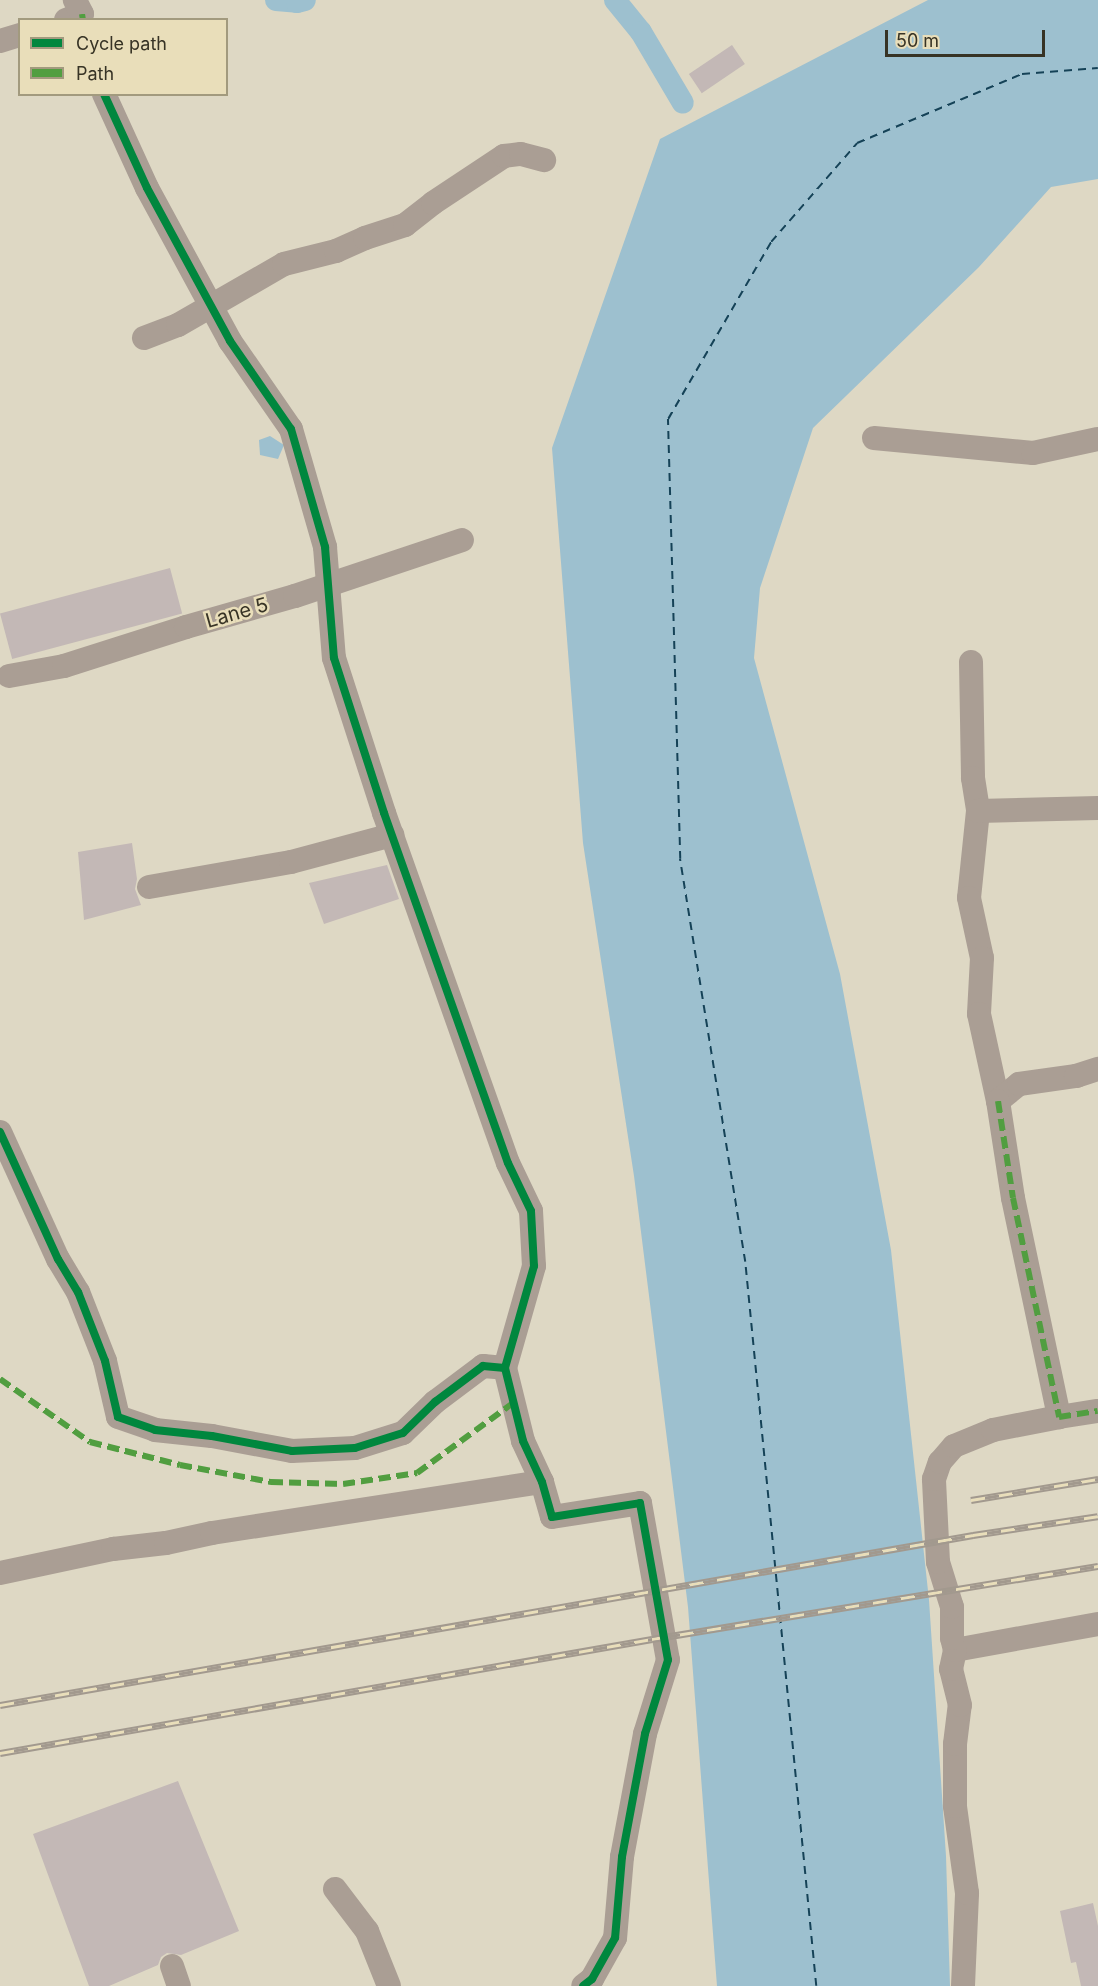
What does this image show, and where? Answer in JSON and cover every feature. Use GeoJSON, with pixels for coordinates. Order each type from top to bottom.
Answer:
{"type":"FeatureCollection","features":[{"type":"Feature","properties":{"kind":"street"},"geometry":{"type":"LineString","coordinates":[[0,41],[18,36]]}},
{"type":"Feature","properties":{"kind":"street"},"geometry":{"type":"LineString","coordinates":[[105,96],[147,188],[230,342],[291,429],[325,547],[334,658],[392,835],[508,1163],[531,1211],[534,1266],[505,1368],[523,1441],[542,1482],[552,1517],[640,1503],[668,1660],[645,1734],[622,1857],[615,1938],[592,1979],[583,1986]]}},
{"type":"Feature","properties":{"kind":"street"},"geometry":{"type":"LineString","coordinates":[[144,338],[178,325],[284,264],[336,251],[405,225],[433,203],[504,156],[521,154],[544,160]]}},
{"type":"Feature","properties":{"kind":"street"},"geometry":{"type":"LineString","coordinates":[[874,438],[1032,453],[1098,439]]}},
{"type":"Feature","properties":{"kind":"street","name":"Lane 5"},"geometry":{"type":"LineString","coordinates":[[9,676],[64,666],[462,540]]}},
{"type":"Feature","properties":{"kind":"street"},"geometry":{"type":"LineString","coordinates":[[971,662],[973,778],[978,811],[969,898],[982,958],[978,1014],[998,1101],[1013,1198],[1059,1417]]}},
{"type":"Feature","properties":{"kind":"street"},"geometry":{"type":"LineString","coordinates":[[978,811],[1098,808]]}},
{"type":"Feature","properties":{"kind":"street"},"geometry":{"type":"LineString","coordinates":[[149,887],[291,862],[392,835]]}},
{"type":"Feature","properties":{"kind":"street"},"geometry":{"type":"LineString","coordinates":[[998,1101],[1019,1084],[1076,1076],[1098,1069]]}},
{"type":"Feature","properties":{"kind":"street"},"geometry":{"type":"LineString","coordinates":[[0,1132],[58,1258],[78,1292],[105,1361],[118,1417],[155,1430],[212,1436],[292,1451],[355,1448],[403,1433],[435,1402],[483,1366],[505,1368]]}},
{"type":"Feature","properties":{"kind":"street"},"geometry":{"type":"LineString","coordinates":[[963,1986],[967,1893],[955,1806],[955,1744],[960,1705],[951,1669],[955,1650],[952,1638],[952,1607],[938,1562],[934,1479],[940,1462],[954,1446],[993,1430],[1098,1411]]}},
{"type":"Feature","properties":{"kind":"street"},"geometry":{"type":"LineString","coordinates":[[0,1573],[113,1549],[166,1543],[212,1533],[542,1482]]}},
{"type":"Feature","properties":{"kind":"street"},"geometry":{"type":"LineString","coordinates":[[955,1650],[1098,1624]]}},
{"type":"Feature","properties":{"kind":"street"},"geometry":{"type":"LineString","coordinates":[[335,1889],[367,1931],[389,1986]]}},
{"type":"Feature","properties":{"kind":"water"},"geometry":{"type":"Polygon","coordinates":[[[928,0],[1098,0],[1098,179],[1051,187],[979,267],[813,428],[760,588],[754,658],[840,974],[891,1250],[929,1600],[946,1856],[950,1986],[717,1986],[688,1607],[634,1176],[583,843],[552,448],[660,139],[928,0]]]}},
{"type":"Feature","properties":{"kind":"water"},"geometry":{"type":"Polygon","coordinates":[[[270,436],[284,445],[278,459],[260,455],[259,440],[270,436]]]}},
{"type":"Feature","properties":{"kind":"building"},"geometry":{"type":"Polygon","coordinates":[[[732,45],[745,64],[702,93],[689,74],[732,45]]]}},
{"type":"Feature","properties":{"kind":"building"},"geometry":{"type":"Polygon","coordinates":[[[170,568],[182,613],[12,659],[0,614],[170,568]]]}},
{"type":"Feature","properties":{"kind":"building"},"geometry":{"type":"Polygon","coordinates":[[[132,843],[137,879],[135,889],[141,905],[84,920],[78,852],[132,843]]]}},
{"type":"Feature","properties":{"kind":"building"},"geometry":{"type":"Polygon","coordinates":[[[387,865],[399,899],[324,924],[309,883],[387,865]]]}},
{"type":"Feature","properties":{"kind":"building"},"geometry":{"type":"Polygon","coordinates":[[[178,1781],[239,1931],[181,1955],[167,1953],[161,1957],[158,1965],[109,1986],[89,1986],[33,1834],[178,1781]]]}},
{"type":"Feature","properties":{"kind":"building"},"geometry":{"type":"Polygon","coordinates":[[[1093,1903],[1098,1926],[1098,1986],[1081,1986],[1076,1962],[1071,1963],[1060,1911],[1093,1903]]]}},
{"type":"Feature","properties":{"kind":"waterway"},"geometry":{"type":"LineString","coordinates":[[276,0],[297,2],[305,0]]}},
{"type":"Feature","properties":{"kind":"waterway"},"geometry":{"type":"LineString","coordinates":[[615,0],[641,32],[683,103]]}},
{"type":"Feature","properties":{"kind":"ferry route"},"geometry":{"type":"LineString","coordinates":[[816,1986],[745,1262],[680,859],[668,419],[771,242],[857,143],[1022,74],[1098,68]]}},
{"type":"Feature","properties":{"kind":"railway"},"geometry":{"type":"LineString","coordinates":[[971,1500],[1098,1479]]}},
{"type":"Feature","properties":{"kind":"railway"},"geometry":{"type":"LineString","coordinates":[[0,1705],[973,1535],[1098,1516]]}},
{"type":"Feature","properties":{"kind":"railway"},"geometry":{"type":"LineString","coordinates":[[0,1753],[652,1639],[1098,1566]]}},
{"type":"Feature","properties":{"kind":"marked path"},"geometry":{"type":"LineString","coordinates":[[82,14],[83,18]]}},
{"type":"Feature","properties":{"kind":"marked path"},"geometry":{"type":"LineString","coordinates":[[998,1101],[1013,1198],[1059,1417],[1098,1411]]}},
{"type":"Feature","properties":{"kind":"marked path"},"geometry":{"type":"LineString","coordinates":[[0,1379],[90,1442],[180,1465],[271,1482],[343,1484],[417,1473],[513,1403]]}},
{"type":"Feature","properties":{"kind":"cycle path"},"geometry":{"type":"LineString","coordinates":[[105,96],[147,188],[230,341],[291,429],[325,547],[334,658],[384,813],[508,1163],[531,1211],[534,1266],[505,1368],[523,1441],[542,1482],[552,1517],[640,1503],[668,1660],[645,1734],[622,1857],[615,1938],[592,1979],[583,1986]]}},
{"type":"Feature","properties":{"kind":"cycle path"},"geometry":{"type":"LineString","coordinates":[[0,1132],[58,1259],[78,1292],[105,1361],[118,1417],[155,1430],[212,1436],[292,1451],[355,1448],[403,1433],[435,1402],[483,1366],[505,1368]]}}]}
